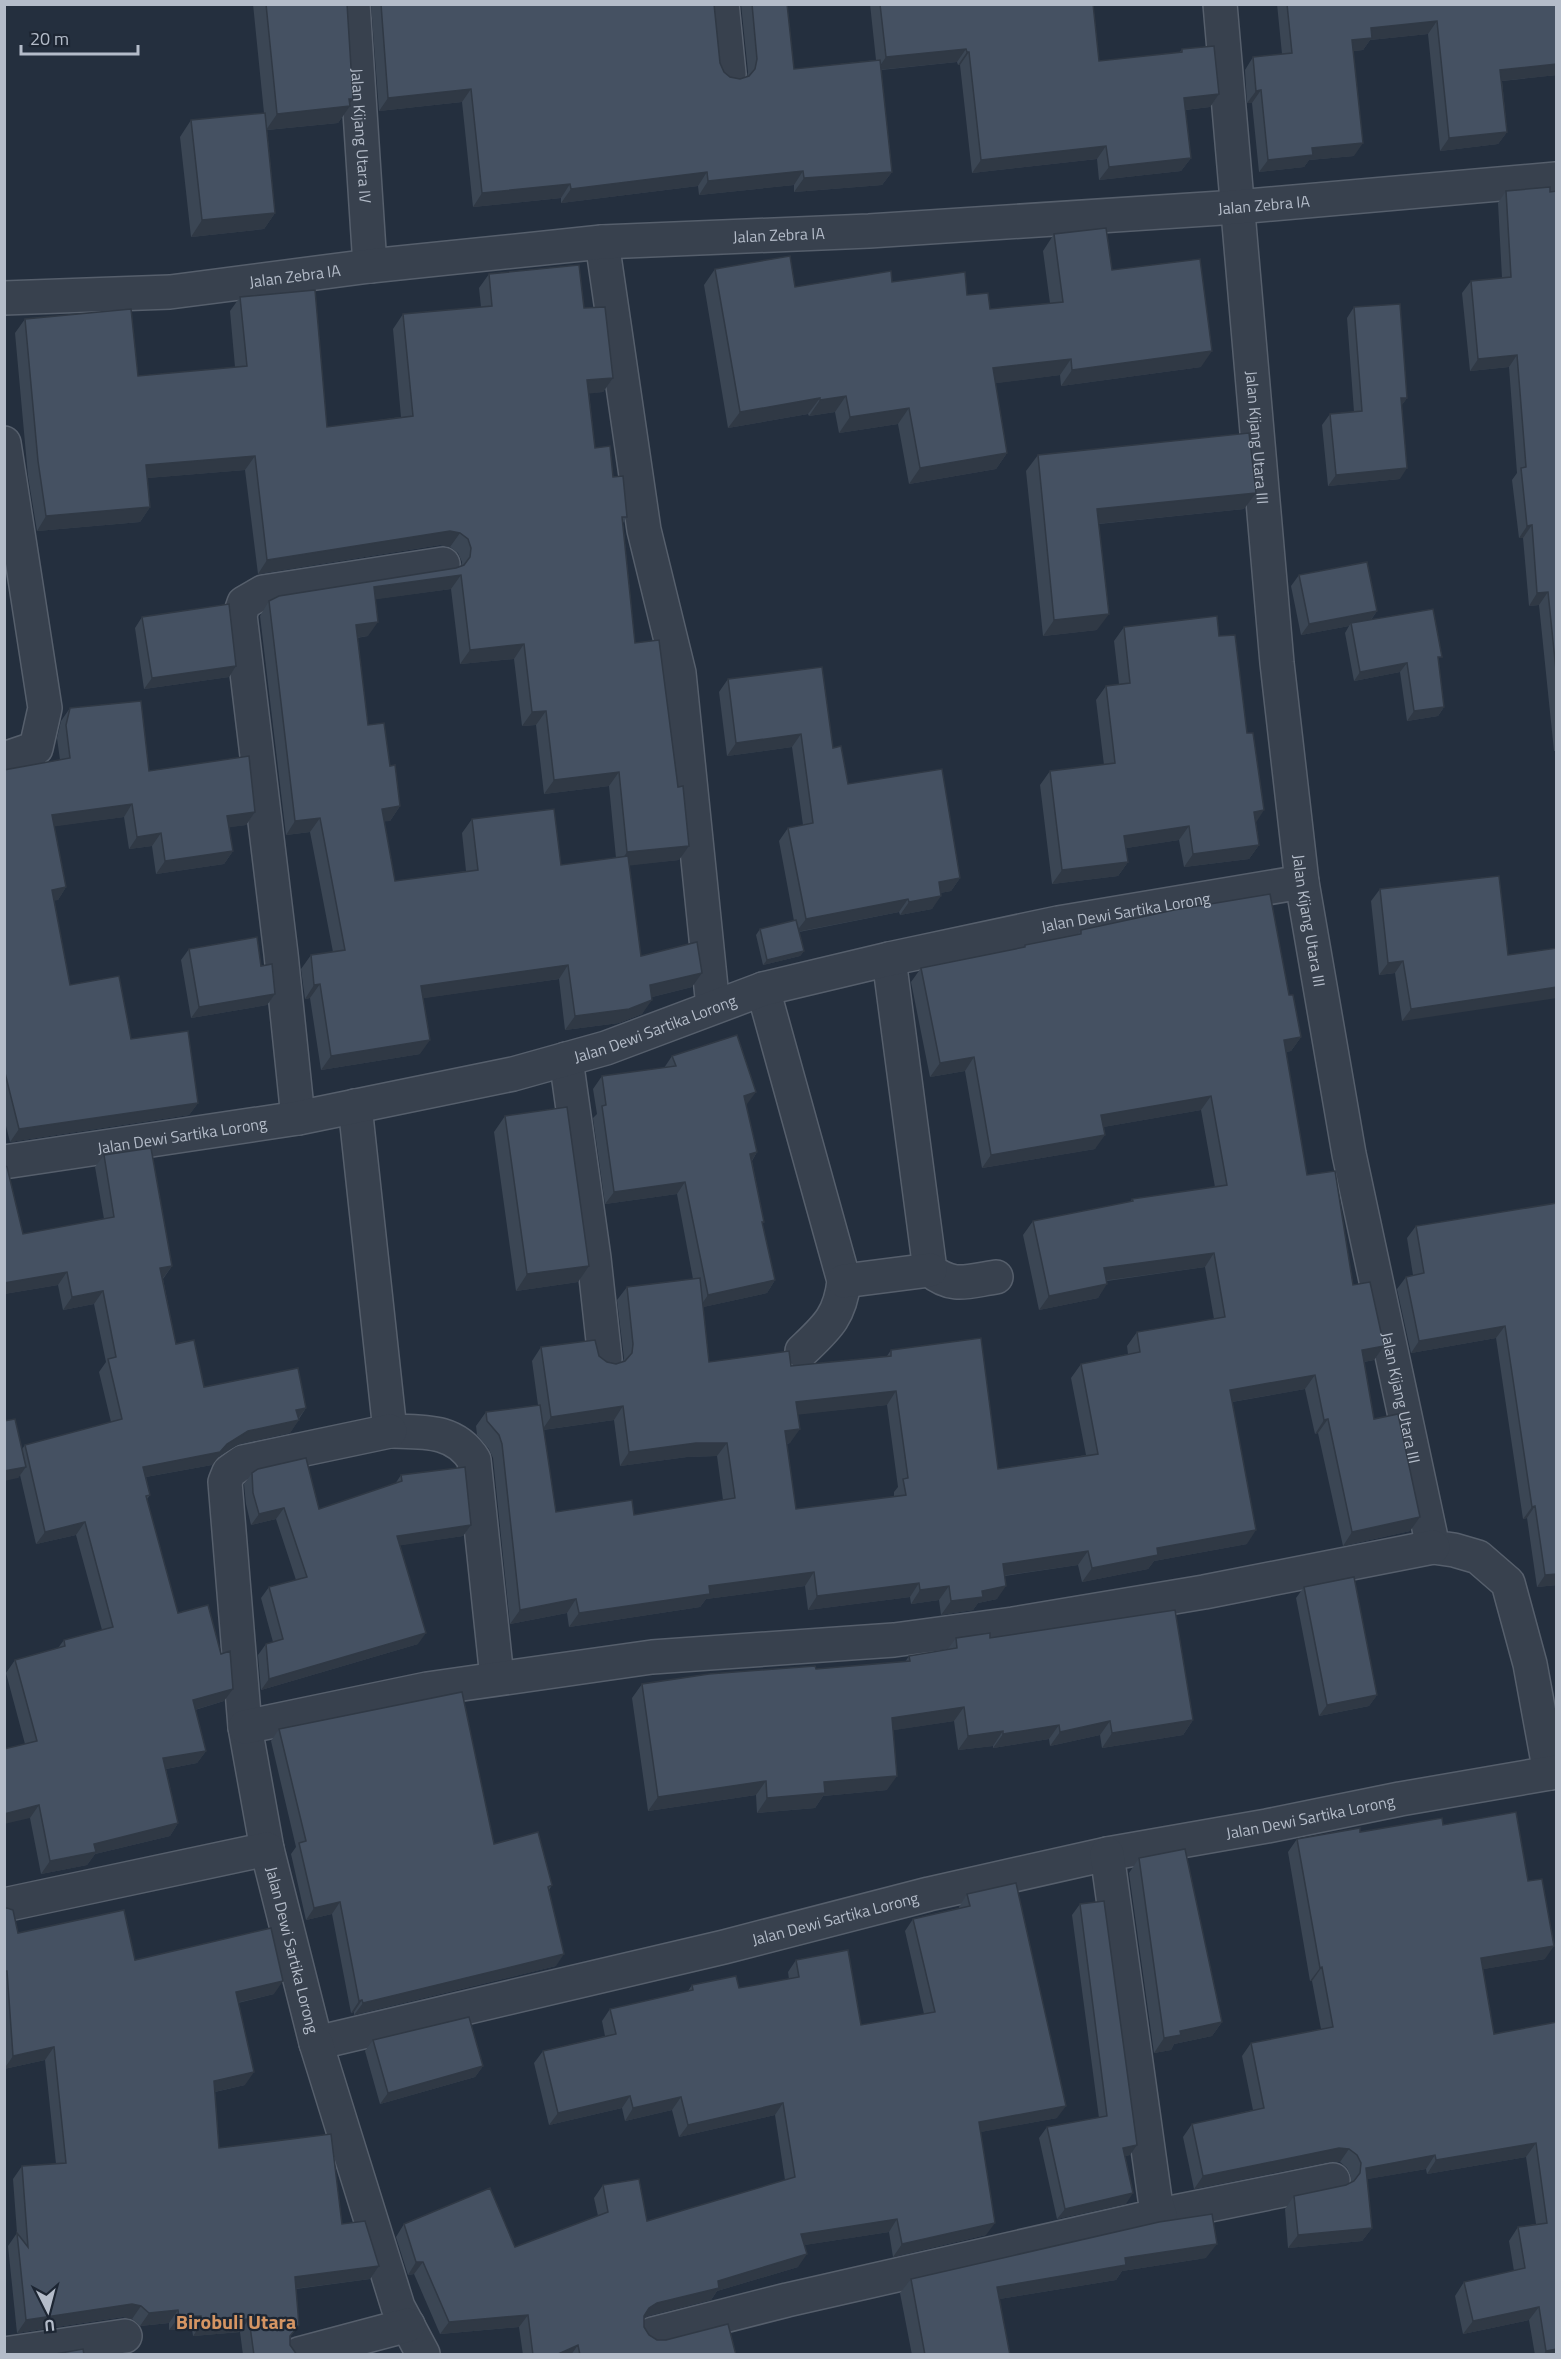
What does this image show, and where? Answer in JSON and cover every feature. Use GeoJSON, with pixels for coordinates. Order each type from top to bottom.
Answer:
{"type":"FeatureCollection","features":[{"type":"Feature","properties":{"kind":"street","name":"Jalan Kijang Utara IV"},"geometry":{"type":"LineString","coordinates":[[353,4],[370,266]]}},
{"type":"Feature","properties":{"kind":"street"},"geometry":{"type":"LineString","coordinates":[[722,4],[729,74]]}},
{"type":"Feature","properties":{"kind":"street","name":"Jalan Kijang Utara III"},"geometry":{"type":"LineString","coordinates":[[1220,4],[1277,663],[1302,882],[1349,1154],[1433,1547]]}},
{"type":"Feature","properties":{"kind":"street","name":"Jalan Zebra IA"},"geometry":{"type":"LineString","coordinates":[[4,298],[170,292],[370,266],[602,242],[869,231],[1237,207],[1557,179]]}},
{"type":"Feature","properties":{"kind":"street"},"geometry":{"type":"LineString","coordinates":[[602,242],[644,530],[679,673],[713,1007]]}},
{"type":"Feature","properties":{"kind":"street"},"geometry":{"type":"LineString","coordinates":[[4,444],[45,708],[36,748],[4,759]]}},
{"type":"Feature","properties":{"kind":"street"},"geometry":{"type":"LineString","coordinates":[[298,1118],[281,954],[240,615],[244,603],[263,592],[443,564]]}},
{"type":"Feature","properties":{"kind":"street","name":"Jalan Dewi Sartika Lorong"},"geometry":{"type":"LineString","coordinates":[[4,1162],[298,1118],[513,1074],[606,1048],[763,989],[889,958],[1058,923],[1302,882]]}},
{"type":"Feature","properties":{"kind":"street"},"geometry":{"type":"LineString","coordinates":[[889,958],[930,1270]]}},
{"type":"Feature","properties":{"kind":"street"},"geometry":{"type":"LineString","coordinates":[[763,989],[844,1281],[842,1294],[830,1324],[802,1351]]}},
{"type":"Feature","properties":{"kind":"street"},"geometry":{"type":"LineString","coordinates":[[566,1059],[594,1258],[605,1359]]}},
{"type":"Feature","properties":{"kind":"street"},"geometry":{"type":"LineString","coordinates":[[355,1106],[390,1431]]}},
{"type":"Feature","properties":{"kind":"street"},"geometry":{"type":"LineString","coordinates":[[844,1281],[930,1270],[943,1280],[956,1282],[996,1277]]}},
{"type":"Feature","properties":{"kind":"street","name":"Jalan Dewi Sartika Lorong"},"geometry":{"type":"LineString","coordinates":[[497,1678],[474,1460],[467,1448],[446,1436],[426,1432],[390,1431],[243,1462],[229,1472],[225,1482],[245,1726],[267,1848],[316,2043],[724,1947],[930,1894],[1107,1854],[1553,1773]]}},
{"type":"Feature","properties":{"kind":"street"},"geometry":{"type":"LineString","coordinates":[[245,1726],[427,1689],[652,1657],[894,1640],[1013,1624],[1204,1592],[1433,1547],[1478,1557],[1508,1583],[1530,1664],[1553,1773]]}},
{"type":"Feature","properties":{"kind":"street","name":"Jalan Dewi Sartika Lorong"},"geometry":{"type":"LineString","coordinates":[[4,1905],[267,1848]]}},
{"type":"Feature","properties":{"kind":"street"},"geometry":{"type":"LineString","coordinates":[[1107,1854],[1155,2199],[1160,2215]]}},
{"type":"Feature","properties":{"kind":"street"},"geometry":{"type":"LineString","coordinates":[[316,2043],[398,2307],[423,2355]]}},
{"type":"Feature","properties":{"kind":"street"},"geometry":{"type":"LineString","coordinates":[[653,2334],[798,2297],[1160,2215],[1333,2180]]}},
{"type":"Feature","properties":{"kind":"street"},"geometry":{"type":"LineString","coordinates":[[299,2355],[408,2325]]}},
{"type":"Feature","properties":{"kind":"street"},"geometry":{"type":"LineString","coordinates":[[4,2354],[125,2336]]}},
{"type":"Feature","properties":{"kind":"building"},"geometry":{"type":"Polygon","coordinates":[[[266,4],[347,4],[353,99],[349,99],[350,106],[277,114],[266,4]]]}},
{"type":"Feature","properties":{"kind":"building"},"geometry":{"type":"Polygon","coordinates":[[[381,4],[714,4],[720,63],[724,72],[730,77],[740,79],[749,76],[755,69],[757,59],[752,4],[787,4],[794,69],[880,60],[892,172],[804,178],[803,171],[708,181],[707,172],[571,189],[570,184],[482,193],[471,89],[388,98],[381,4]]]}},
{"type":"Feature","properties":{"kind":"building"},"geometry":{"type":"Polygon","coordinates":[[[880,4],[1093,4],[1099,61],[1182,52],[1182,49],[1214,46],[1219,94],[1184,98],[1191,158],[1109,167],[1106,146],[981,160],[969,52],[966,49],[886,57],[880,4]]]}},
{"type":"Feature","properties":{"kind":"building"},"geometry":{"type":"Polygon","coordinates":[[[1287,4],[1557,4],[1557,64],[1500,70],[1507,132],[1449,138],[1437,21],[1371,28],[1372,38],[1352,40],[1363,143],[1312,148],[1313,155],[1268,160],[1261,90],[1256,91],[1253,57],[1292,53],[1287,4]]]}},
{"type":"Feature","properties":{"kind":"building"},"geometry":{"type":"Polygon","coordinates":[[[265,113],[275,213],[202,220],[191,120],[265,113]]]}},
{"type":"Feature","properties":{"kind":"building"},"geometry":{"type":"Polygon","coordinates":[[[1550,187],[1550,192],[1557,191],[1557,680],[1548,592],[1537,593],[1532,525],[1527,526],[1521,468],[1526,467],[1517,355],[1478,359],[1471,281],[1511,277],[1506,191],[1550,187]]]}},
{"type":"Feature","properties":{"kind":"building"},"geometry":{"type":"Polygon","coordinates":[[[1106,228],[1112,270],[1200,259],[1212,351],[1072,370],[1071,359],[993,368],[1007,453],[920,468],[909,408],[850,417],[846,396],[820,400],[820,398],[740,412],[715,269],[790,256],[795,287],[891,271],[892,282],[965,272],[967,295],[988,293],[990,309],[1063,302],[1054,234],[1106,228]]]}},
{"type":"Feature","properties":{"kind":"building"},"geometry":{"type":"Polygon","coordinates":[[[579,265],[584,308],[605,307],[613,378],[587,380],[595,448],[610,446],[613,477],[623,476],[627,517],[622,517],[635,643],[659,640],[678,787],[683,786],[689,846],[627,852],[619,772],[554,780],[546,711],[532,712],[524,644],[470,650],[461,575],[374,587],[378,622],[356,625],[368,725],[384,723],[390,766],[395,765],[400,806],[382,809],[395,881],[478,870],[472,819],[554,809],[561,865],[628,856],[641,956],[697,942],[702,973],[650,985],[652,1000],[629,1009],[575,1016],[568,965],[421,986],[430,1040],[331,1056],[320,984],[314,985],[311,955],[345,950],[320,818],[295,821],[269,601],[279,596],[456,568],[464,565],[470,557],[471,548],[468,539],[460,533],[450,531],[267,560],[255,456],[146,465],[150,507],[46,516],[38,461],[25,319],[131,309],[138,376],[247,366],[240,297],[315,290],[327,427],[413,416],[403,314],[492,306],[489,274],[579,265]]]}},
{"type":"Feature","properties":{"kind":"building"},"geometry":{"type":"Polygon","coordinates":[[[1400,304],[1407,398],[1401,398],[1407,468],[1336,475],[1330,414],[1362,411],[1354,307],[1400,304]]]}},
{"type":"Feature","properties":{"kind":"building"},"geometry":{"type":"Polygon","coordinates":[[[1249,433],[1256,493],[1097,509],[1109,614],[1054,620],[1038,455],[1249,433]]]}},
{"type":"Feature","properties":{"kind":"building"},"geometry":{"type":"Polygon","coordinates":[[[1367,562],[1377,611],[1309,624],[1299,575],[1367,562]]]}},
{"type":"Feature","properties":{"kind":"building"},"geometry":{"type":"Polygon","coordinates":[[[229,604],[236,666],[152,678],[142,617],[229,604]]]}},
{"type":"Feature","properties":{"kind":"building"},"geometry":{"type":"Polygon","coordinates":[[[1433,609],[1442,657],[1438,657],[1444,707],[1414,711],[1407,663],[1360,672],[1351,623],[1433,609]]]}},
{"type":"Feature","properties":{"kind":"building"},"geometry":{"type":"Polygon","coordinates":[[[1217,616],[1219,636],[1235,635],[1247,733],[1253,733],[1264,810],[1254,812],[1259,845],[1193,854],[1189,826],[1124,836],[1128,862],[1062,870],[1050,771],[1115,763],[1106,686],[1130,683],[1124,627],[1217,616]]]}},
{"type":"Feature","properties":{"kind":"building"},"geometry":{"type":"Polygon","coordinates":[[[822,667],[833,748],[841,746],[848,784],[942,769],[960,878],[939,882],[941,896],[909,902],[908,899],[806,919],[788,828],[813,823],[801,734],[736,743],[728,679],[822,667]]]}},
{"type":"Feature","properties":{"kind":"building"},"geometry":{"type":"Polygon","coordinates":[[[141,701],[149,771],[249,756],[255,812],[227,816],[233,851],[165,861],[161,833],[137,837],[132,804],[52,815],[66,887],[52,890],[70,985],[119,976],[131,1039],[188,1031],[198,1103],[19,1129],[4,1069],[4,770],[70,758],[66,725],[70,708],[141,701]]]}},
{"type":"Feature","properties":{"kind":"building"},"geometry":{"type":"Polygon","coordinates":[[[1499,876],[1508,955],[1557,948],[1557,987],[1411,1009],[1403,961],[1388,963],[1380,889],[1499,876]]]}},
{"type":"Feature","properties":{"kind":"building"},"geometry":{"type":"Polygon","coordinates":[[[1270,894],[1289,995],[1293,995],[1301,1037],[1284,1040],[1307,1175],[1335,1171],[1353,1285],[1370,1282],[1384,1346],[1362,1350],[1374,1419],[1398,1414],[1420,1517],[1352,1532],[1328,1419],[1324,1420],[1315,1375],[1230,1390],[1256,1530],[1157,1548],[1158,1555],[1092,1568],[1088,1551],[1003,1564],[1006,1586],[982,1591],[983,1597],[951,1601],[949,1586],[920,1590],[919,1583],[817,1596],[814,1572],[709,1586],[710,1594],[579,1613],[576,1599],[520,1610],[502,1444],[499,1435],[487,1421],[486,1412],[540,1405],[556,1512],[632,1500],[634,1515],[735,1498],[727,1443],[696,1443],[629,1452],[623,1406],[551,1417],[541,1347],[595,1340],[599,1356],[607,1362],[616,1364],[625,1361],[632,1353],[633,1344],[627,1287],[700,1278],[709,1362],[789,1351],[791,1366],[891,1356],[891,1350],[981,1338],[998,1469],[1098,1454],[1081,1364],[1140,1352],[1137,1332],[1225,1317],[1214,1253],[1104,1268],[1107,1284],[1049,1296],[1033,1221],[1133,1201],[1132,1199],[1227,1185],[1211,1096],[1101,1115],[1105,1135],[991,1155],[974,1057],[940,1063],[921,968],[1025,947],[1025,945],[1081,934],[1081,930],[1174,910],[1270,894]],[[896,1391],[796,1402],[800,1429],[785,1431],[796,1509],[906,1495],[903,1479],[908,1478],[896,1391]]]}},
{"type":"Feature","properties":{"kind":"building"},"geometry":{"type":"Polygon","coordinates":[[[796,920],[804,951],[767,960],[760,929],[796,920]]]}},
{"type":"Feature","properties":{"kind":"building"},"geometry":{"type":"Polygon","coordinates":[[[257,937],[261,966],[272,964],[275,994],[199,1007],[189,949],[257,937]]]}},
{"type":"Feature","properties":{"kind":"building"},"geometry":{"type":"Polygon","coordinates":[[[737,1035],[756,1092],[744,1096],[757,1152],[750,1154],[775,1280],[708,1295],[685,1182],[614,1192],[602,1106],[606,1105],[602,1076],[676,1066],[672,1056],[737,1035]]]}},
{"type":"Feature","properties":{"kind":"building"},"geometry":{"type":"Polygon","coordinates":[[[567,1107],[589,1266],[527,1274],[505,1116],[567,1107]]]}},
{"type":"Feature","properties":{"kind":"building"},"geometry":{"type":"Polygon","coordinates":[[[151,1148],[172,1266],[160,1268],[176,1344],[194,1340],[204,1387],[298,1368],[306,1408],[296,1410],[299,1420],[248,1431],[227,1444],[220,1452],[143,1467],[150,1495],[146,1496],[178,1613],[208,1605],[221,1654],[230,1651],[233,1689],[193,1700],[206,1751],[163,1758],[178,1823],[94,1844],[96,1852],[50,1861],[39,1805],[4,1814],[4,1749],[37,1741],[15,1660],[65,1646],[64,1640],[113,1627],[85,1522],[45,1532],[25,1445],[122,1419],[108,1359],[116,1357],[103,1291],[72,1297],[67,1272],[4,1283],[4,1165],[7,1167],[23,1234],[114,1217],[104,1155],[151,1148]]]}},
{"type":"Feature","properties":{"kind":"building"},"geometry":{"type":"Polygon","coordinates":[[[1557,1203],[1557,1574],[1545,1575],[1535,1506],[1532,1507],[1505,1326],[1419,1341],[1406,1277],[1424,1273],[1416,1226],[1557,1203]]]}},
{"type":"Feature","properties":{"kind":"building"},"geometry":{"type":"Polygon","coordinates":[[[15,1419],[26,1467],[4,1471],[4,1421],[15,1419]]]}},
{"type":"Feature","properties":{"kind":"building"},"geometry":{"type":"Polygon","coordinates":[[[306,1458],[319,1509],[402,1481],[401,1475],[465,1467],[471,1525],[397,1536],[426,1633],[269,1679],[266,1644],[283,1639],[269,1587],[307,1577],[284,1508],[259,1514],[253,1493],[252,1473],[258,1469],[306,1458]]]}},
{"type":"Feature","properties":{"kind":"building"},"geometry":{"type":"Polygon","coordinates":[[[1354,1577],[1377,1695],[1327,1705],[1304,1587],[1354,1577]]]}},
{"type":"Feature","properties":{"kind":"building"},"geometry":{"type":"Polygon","coordinates":[[[1175,1610],[1193,1720],[1112,1733],[1110,1721],[1060,1732],[1059,1725],[1003,1734],[1003,1731],[968,1736],[964,1707],[892,1718],[897,1776],[824,1782],[825,1793],[767,1798],[766,1781],[658,1797],[642,1684],[709,1674],[815,1666],[816,1669],[910,1661],[909,1656],[957,1648],[956,1638],[990,1633],[990,1638],[1175,1610]]]}},
{"type":"Feature","properties":{"kind":"building"},"geometry":{"type":"Polygon","coordinates":[[[462,1692],[494,1844],[538,1832],[552,1885],[548,1887],[564,1954],[363,2003],[362,2000],[359,2001],[340,1902],[314,1908],[299,1843],[306,1841],[279,1729],[462,1692]]]}},
{"type":"Feature","properties":{"kind":"building"},"geometry":{"type":"Polygon","coordinates":[[[1516,1812],[1528,1881],[1542,1879],[1554,1946],[1481,1958],[1494,2034],[1557,2022],[1557,2349],[1546,2351],[1539,2307],[1473,2321],[1464,2282],[1525,2268],[1518,2227],[1547,2223],[1536,2143],[1436,2160],[1435,2155],[1366,2168],[1372,2228],[1298,2235],[1294,2196],[1346,2185],[1354,2181],[1360,2173],[1361,2163],[1357,2155],[1349,2149],[1339,2148],[1203,2176],[1192,2124],[1264,2108],[1251,2043],[1333,2027],[1297,1839],[1360,1828],[1360,1832],[1442,1818],[1443,1825],[1516,1812]]]}},
{"type":"Feature","properties":{"kind":"building"},"geometry":{"type":"Polygon","coordinates":[[[1185,1849],[1222,2022],[1180,2031],[1181,2035],[1164,2038],[1139,1858],[1185,1849]]]}},
{"type":"Feature","properties":{"kind":"building"},"geometry":{"type":"Polygon","coordinates":[[[1016,1883],[1066,2106],[979,2122],[995,2223],[902,2244],[897,2219],[801,2234],[807,2254],[718,2281],[719,2288],[657,2303],[649,2308],[644,2316],[644,2327],[649,2335],[657,2340],[666,2340],[728,2324],[736,2355],[580,2355],[578,2345],[556,2355],[533,2355],[528,2315],[449,2322],[423,2262],[416,2262],[404,2224],[490,2188],[515,2247],[608,2212],[603,2185],[639,2179],[647,2221],[795,2177],[783,2103],[688,2125],[681,2097],[633,2108],[630,2096],[558,2113],[543,2051],[616,2034],[610,2009],[693,1990],[692,1985],[736,1976],[739,1988],[799,1977],[796,1960],[848,1950],[861,2025],[935,2012],[913,1919],[970,1906],[967,1894],[1016,1883]]]}},
{"type":"Feature","properties":{"kind":"building"},"geometry":{"type":"Polygon","coordinates":[[[1104,1901],[1137,2145],[1123,2148],[1133,2193],[1065,2209],[1047,2127],[1107,2116],[1080,1904],[1104,1901]]]}},
{"type":"Feature","properties":{"kind":"building"},"geometry":{"type":"Polygon","coordinates":[[[4,1907],[13,1910],[18,1933],[124,1910],[135,1960],[271,1928],[283,1981],[236,1992],[254,2072],[214,2081],[219,2148],[331,2134],[342,2224],[365,2221],[379,2266],[295,2277],[299,2325],[290,2336],[290,2345],[297,2355],[254,2355],[249,2319],[202,2323],[201,2316],[179,2317],[178,2310],[149,2313],[141,2306],[132,2304],[26,2320],[17,2233],[28,2247],[22,2166],[66,2163],[54,2047],[13,2056],[7,1971],[4,1971],[4,1907]]]}},
{"type":"Feature","properties":{"kind":"building"},"geometry":{"type":"Polygon","coordinates":[[[469,2017],[483,2066],[388,2093],[373,2040],[469,2017]]]}},
{"type":"Feature","properties":{"kind":"building"},"geometry":{"type":"Polygon","coordinates":[[[1212,2214],[1217,2244],[1125,2258],[1126,2265],[997,2287],[1010,2355],[925,2355],[911,2279],[1159,2222],[1212,2214]]]}},
{"type":"Feature","properties":{"kind":"building"},"geometry":{"type":"Polygon","coordinates":[[[83,2349],[84,2355],[50,2355],[83,2349]]]}},
{"type":"Feature","properties":{"kind":"district","name":"Birobuli Utara"},"geometry":{"type":"Point","coordinates":[236,2321]}}]}
